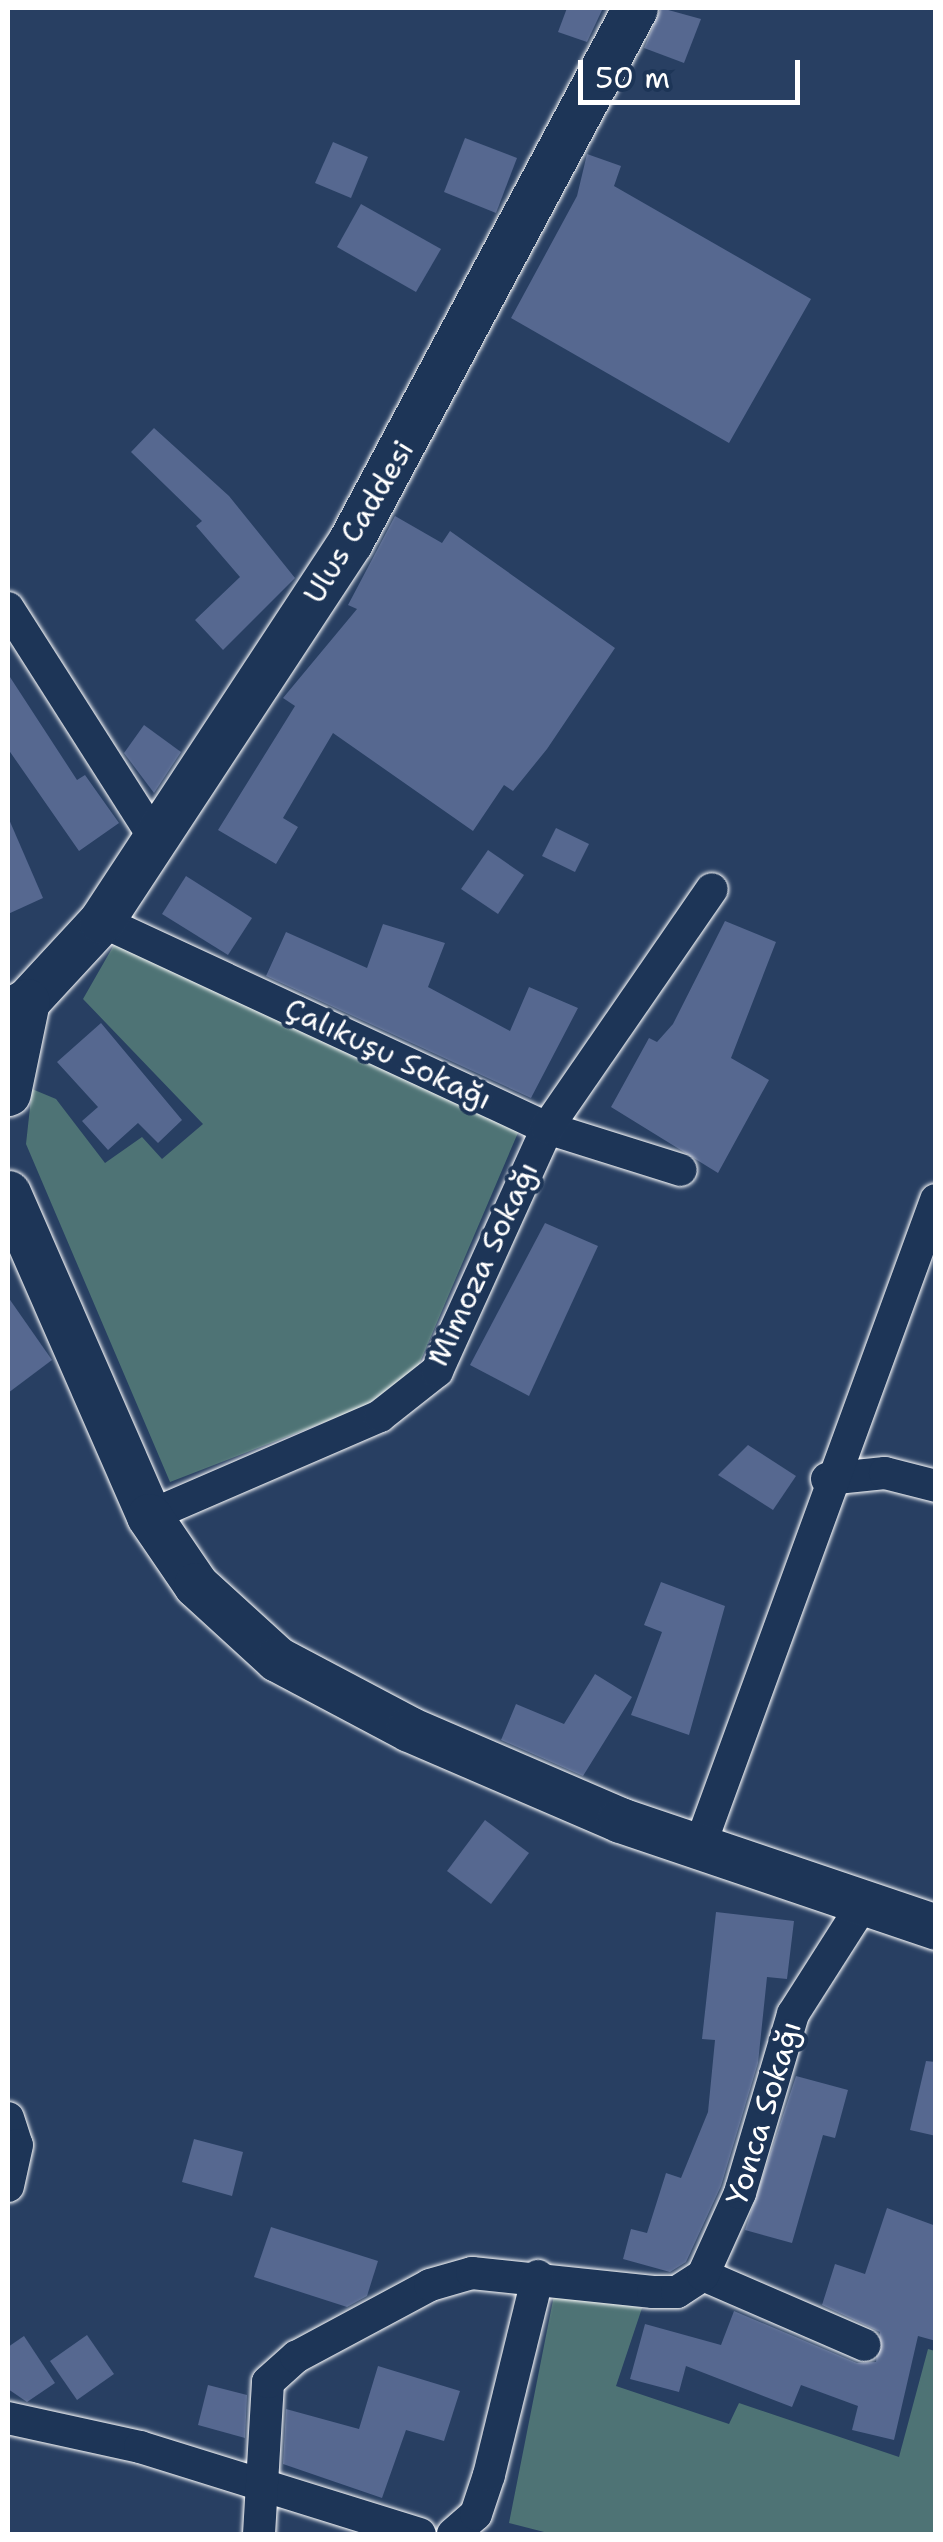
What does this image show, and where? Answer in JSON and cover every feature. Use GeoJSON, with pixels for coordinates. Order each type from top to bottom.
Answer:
{"type":"FeatureCollection","features":[{"type":"Feature","properties":{"kind":"street","name":"Ulus Caddesi"},"geometry":{"type":"LineString","coordinates":[[8,1094],[18,1006],[101,921],[350,542],[635,8]]}},
{"type":"Feature","properties":{"kind":"street"},"geometry":{"type":"LineString","coordinates":[[8,608],[154,839]]}},
{"type":"Feature","properties":{"kind":"street","name":"Mimoza Sokağı"},"geometry":{"type":"LineString","coordinates":[[149,1516],[412,1396],[451,1346],[547,1128],[712,888]]}},
{"type":"Feature","properties":{"kind":"street","name":"Çalıkuşu Sokağı"},"geometry":{"type":"LineString","coordinates":[[101,921],[547,1128],[681,1170]]}},
{"type":"Feature","properties":{"kind":"street"},"geometry":{"type":"LineString","coordinates":[[8,1193],[149,1516],[230,1621],[323,1687],[698,1851],[936,1927]]}},
{"type":"Feature","properties":{"kind":"street"},"geometry":{"type":"LineString","coordinates":[[698,1851],[827,1479],[936,1200]]}},
{"type":"Feature","properties":{"kind":"street"},"geometry":{"type":"LineString","coordinates":[[827,1479],[886,1473],[936,1486]]}},
{"type":"Feature","properties":{"kind":"street","name":"Yonca Sokağı"},"geometry":{"type":"LineString","coordinates":[[702,2275],[740,2193],[793,2014],[863,1904]]}},
{"type":"Feature","properties":{"kind":"street"},"geometry":{"type":"LineString","coordinates":[[8,2118],[17,2145],[8,2186]]}},
{"type":"Feature","properties":{"kind":"street"},"geometry":{"type":"LineString","coordinates":[[259,2534],[264,2404],[278,2367],[430,2285],[497,2270],[677,2292],[702,2275],[865,2345]]}},
{"type":"Feature","properties":{"kind":"street"},"geometry":{"type":"LineString","coordinates":[[453,2534],[476,2514],[489,2475],[538,2276]]}},
{"type":"Feature","properties":{"kind":"street"},"geometry":{"type":"LineString","coordinates":[[8,2418],[140,2447],[420,2534]]}},
{"type":"Feature","properties":{"kind":"green space"},"geometry":{"type":"Polygon","coordinates":[[[115,943],[520,1128],[415,1374],[361,1408],[170,1482],[26,1144],[32,1089],[56,1099],[105,1163],[142,1137],[162,1159],[203,1124],[83,999],[115,943]]]}},
{"type":"Feature","properties":{"kind":"green space"},"geometry":{"type":"Polygon","coordinates":[[[555,2290],[642,2308],[616,2386],[729,2424],[739,2403],[899,2457],[928,2349],[935,2351],[935,2534],[552,2534],[509,2523],[555,2290]]]}},
{"type":"Feature","properties":{"kind":"building"},"geometry":{"type":"Polygon","coordinates":[[[567,8],[603,8],[587,42],[558,32],[567,8]]]}},
{"type":"Feature","properties":{"kind":"building"},"geometry":{"type":"Polygon","coordinates":[[[661,8],[701,19],[684,63],[644,48],[661,8]]]}},
{"type":"Feature","properties":{"kind":"building"},"geometry":{"type":"Polygon","coordinates":[[[465,138],[517,158],[496,213],[444,192],[465,138]]]}},
{"type":"Feature","properties":{"kind":"building"},"geometry":{"type":"Polygon","coordinates":[[[333,142],[368,157],[351,198],[315,183],[333,142]]]}},
{"type":"Feature","properties":{"kind":"building"},"geometry":{"type":"Polygon","coordinates":[[[587,154],[621,166],[614,186],[811,299],[729,443],[511,318],[577,196],[587,154]]]}},
{"type":"Feature","properties":{"kind":"building"},"geometry":{"type":"Polygon","coordinates":[[[361,204],[441,249],[416,292],[337,247],[361,204]]]}},
{"type":"Feature","properties":{"kind":"building"},"geometry":{"type":"Polygon","coordinates":[[[154,428],[229,496],[295,578],[223,650],[195,620],[240,577],[196,526],[202,521],[131,452],[154,428]]]}},
{"type":"Feature","properties":{"kind":"building"},"geometry":{"type":"Polygon","coordinates":[[[395,516],[442,543],[450,531],[615,648],[547,749],[513,791],[504,785],[473,831],[333,733],[283,818],[298,827],[276,864],[218,830],[295,706],[283,698],[357,609],[348,605],[395,516]]]}},
{"type":"Feature","properties":{"kind":"building"},"geometry":{"type":"Polygon","coordinates":[[[8,674],[77,780],[85,775],[119,823],[79,851],[8,749],[8,674]]]}},
{"type":"Feature","properties":{"kind":"building"},"geometry":{"type":"Polygon","coordinates":[[[144,725],[181,752],[154,793],[124,753],[144,725]]]}},
{"type":"Feature","properties":{"kind":"building"},"geometry":{"type":"Polygon","coordinates":[[[8,817],[43,898],[8,914],[8,817]]]}},
{"type":"Feature","properties":{"kind":"building"},"geometry":{"type":"Polygon","coordinates":[[[556,828],[589,844],[575,872],[542,856],[556,828]]]}},
{"type":"Feature","properties":{"kind":"building"},"geometry":{"type":"Polygon","coordinates":[[[488,850],[524,875],[498,914],[461,889],[488,850]]]}},
{"type":"Feature","properties":{"kind":"building"},"geometry":{"type":"Polygon","coordinates":[[[186,876],[252,918],[228,955],[162,914],[186,876]]]}},
{"type":"Feature","properties":{"kind":"building"},"geometry":{"type":"Polygon","coordinates":[[[725,921],[776,942],[731,1058],[769,1080],[718,1173],[611,1107],[649,1038],[657,1042],[673,1024],[725,921]]]}},
{"type":"Feature","properties":{"kind":"building"},"geometry":{"type":"Polygon","coordinates":[[[383,924],[445,943],[428,987],[510,1031],[529,987],[578,1008],[531,1098],[266,976],[286,932],[367,968],[383,924]]]}},
{"type":"Feature","properties":{"kind":"building"},"geometry":{"type":"Polygon","coordinates":[[[101,1023],[182,1120],[158,1143],[138,1123],[108,1150],[82,1121],[98,1107],[57,1062],[101,1023]]]}},
{"type":"Feature","properties":{"kind":"building"},"geometry":{"type":"Polygon","coordinates":[[[545,1223],[598,1246],[529,1396],[470,1365],[545,1223]]]}},
{"type":"Feature","properties":{"kind":"building"},"geometry":{"type":"Polygon","coordinates":[[[8,1297],[52,1360],[8,1393],[8,1297]]]}},
{"type":"Feature","properties":{"kind":"building"},"geometry":{"type":"Polygon","coordinates":[[[748,1445],[796,1476],[773,1510],[718,1475],[748,1445]]]}},
{"type":"Feature","properties":{"kind":"building"},"geometry":{"type":"Polygon","coordinates":[[[661,1582],[725,1606],[689,1735],[631,1715],[662,1632],[644,1625],[661,1582]]]}},
{"type":"Feature","properties":{"kind":"building"},"geometry":{"type":"Polygon","coordinates":[[[595,1674],[632,1697],[583,1776],[501,1740],[516,1704],[564,1724],[595,1674]]]}},
{"type":"Feature","properties":{"kind":"building"},"geometry":{"type":"Polygon","coordinates":[[[485,1820],[529,1853],[491,1904],[447,1871],[485,1820]]]}},
{"type":"Feature","properties":{"kind":"building"},"geometry":{"type":"Polygon","coordinates":[[[716,1912],[794,1921],[787,1979],[767,1977],[758,2063],[721,2186],[686,2262],[670,2272],[623,2259],[631,2229],[647,2233],[666,2173],[681,2178],[708,2112],[715,2040],[702,2039],[716,1912]]]}},
{"type":"Feature","properties":{"kind":"building"},"geometry":{"type":"Polygon","coordinates":[[[926,2061],[936,2062],[936,2136],[910,2130],[926,2061]]]}},
{"type":"Feature","properties":{"kind":"building"},"geometry":{"type":"Polygon","coordinates":[[[796,2076],[848,2090],[835,2138],[823,2135],[792,2243],[745,2230],[796,2076]]]}},
{"type":"Feature","properties":{"kind":"building"},"geometry":{"type":"Polygon","coordinates":[[[194,2139],[243,2152],[232,2196],[182,2182],[194,2139]]]}},
{"type":"Feature","properties":{"kind":"building"},"geometry":{"type":"Polygon","coordinates":[[[887,2208],[936,2226],[936,2341],[918,2336],[894,2440],[852,2430],[858,2406],[801,2385],[792,2407],[686,2366],[679,2392],[630,2379],[645,2324],[721,2345],[734,2311],[857,2363],[876,2362],[880,2332],[822,2305],[835,2264],[865,2274],[887,2208]]]}},
{"type":"Feature","properties":{"kind":"building"},"geometry":{"type":"Polygon","coordinates":[[[271,2227],[378,2261],[367,2296],[347,2307],[254,2277],[271,2227]]]}},
{"type":"Feature","properties":{"kind":"building"},"geometry":{"type":"Polygon","coordinates":[[[87,2335],[114,2374],[77,2400],[50,2361],[87,2335]]]}},
{"type":"Feature","properties":{"kind":"building"},"geometry":{"type":"Polygon","coordinates":[[[24,2336],[55,2383],[27,2402],[8,2389],[8,2347],[24,2336]]]}},
{"type":"Feature","properties":{"kind":"building"},"geometry":{"type":"Polygon","coordinates":[[[378,2366],[460,2391],[444,2441],[406,2430],[382,2498],[283,2464],[286,2409],[359,2429],[378,2366]]]}},
{"type":"Feature","properties":{"kind":"building"},"geometry":{"type":"Polygon","coordinates":[[[208,2385],[247,2395],[245,2438],[198,2425],[208,2385]]]}}]}
